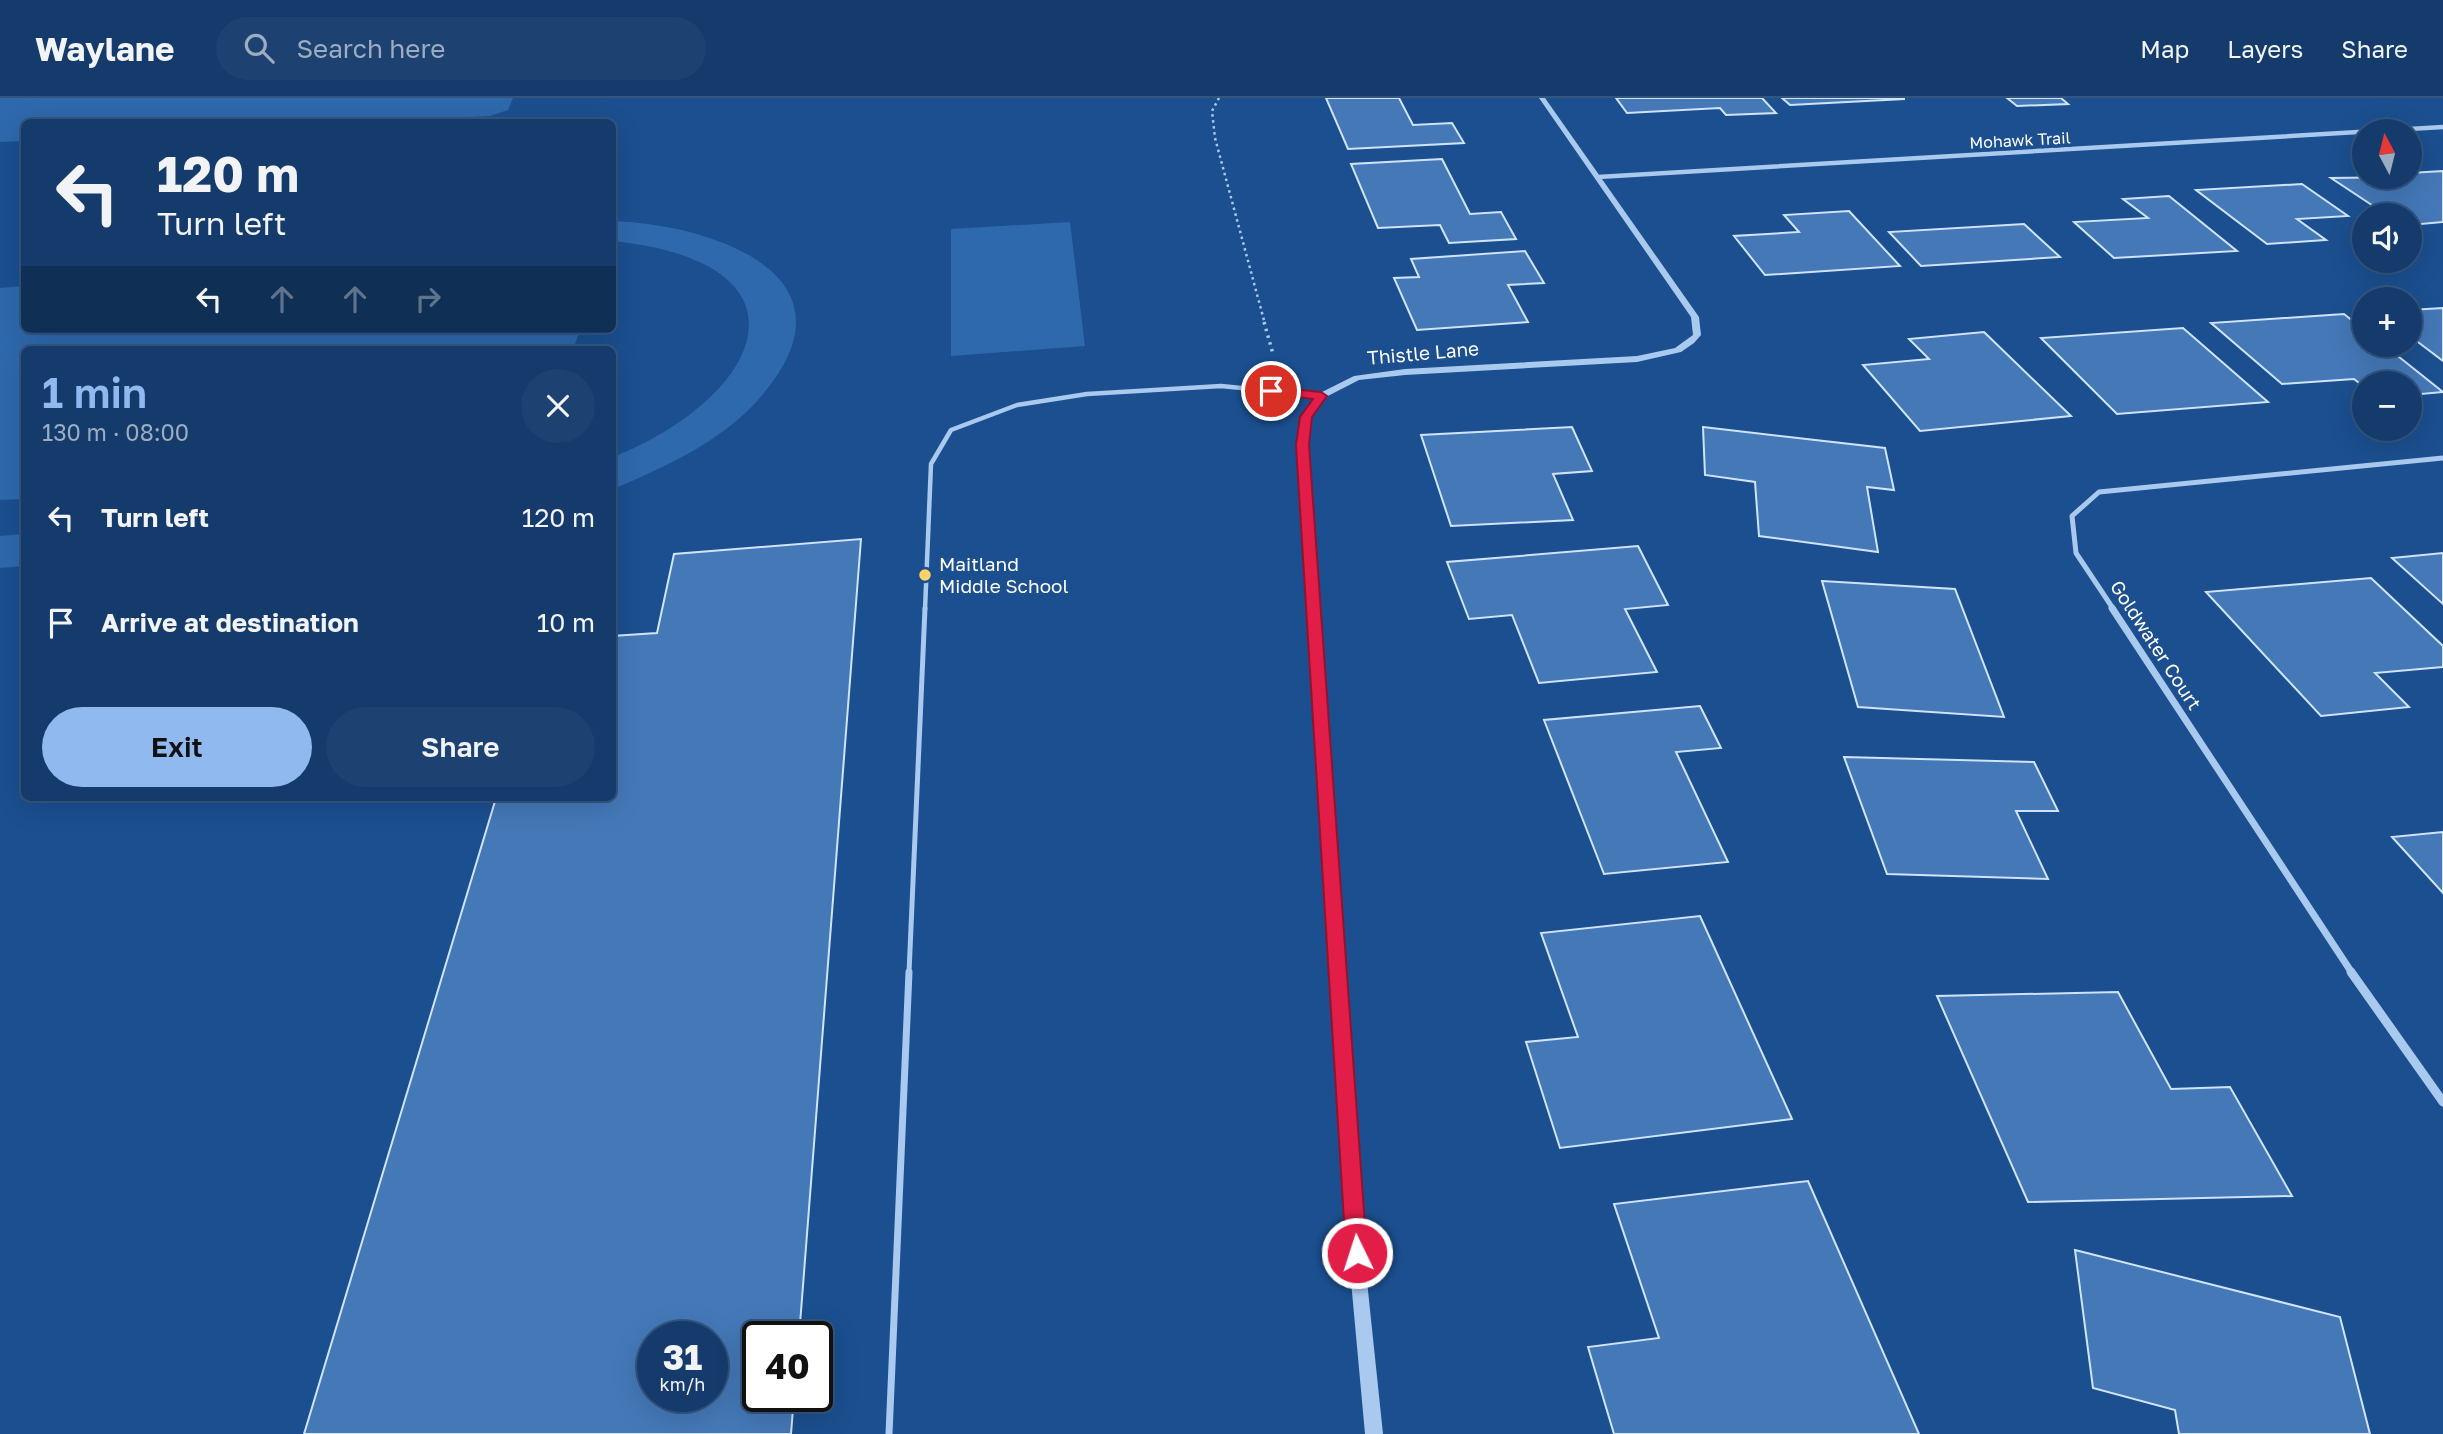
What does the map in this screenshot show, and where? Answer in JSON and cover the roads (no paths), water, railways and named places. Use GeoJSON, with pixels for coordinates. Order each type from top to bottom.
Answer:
{"type":"FeatureCollection","features":[{"type":"Feature","properties":{"kind":"street","name":"Thistle Lane"},"geometry":{"type":"LineString","coordinates":[[1321,396],[1357,378],[1405,372],[1637,359],[1668,354],[1690,344],[1698,335],[1695,317],[1542,98]]}},
{"type":"Feature","properties":{"kind":"street","name":"Mohawk Trail"},"geometry":{"type":"LineString","coordinates":[[1598,177],[2443,127]]}},
{"type":"Feature","properties":{"kind":"street"},"geometry":{"type":"LineString","coordinates":[[1321,396],[1306,417],[1303,445],[1358,1267],[1374,1434]]}},
{"type":"Feature","properties":{"kind":"street","name":"Goldwater Court"},"geometry":{"type":"LineString","coordinates":[[2443,458],[2099,492],[2073,516],[2076,553],[2363,990],[2443,1102]]}},
{"type":"Feature","properties":{"kind":"lane"},"geometry":{"type":"LineString","coordinates":[[888,1434],[931,464],[951,430],[1017,405],[1087,394],[1221,386],[1321,396]]}},
{"type":"Feature","properties":{"kind":"place","name":"Maitland Middle School"},"geometry":{"type":"Point","coordinates":[925,575]}}]}
